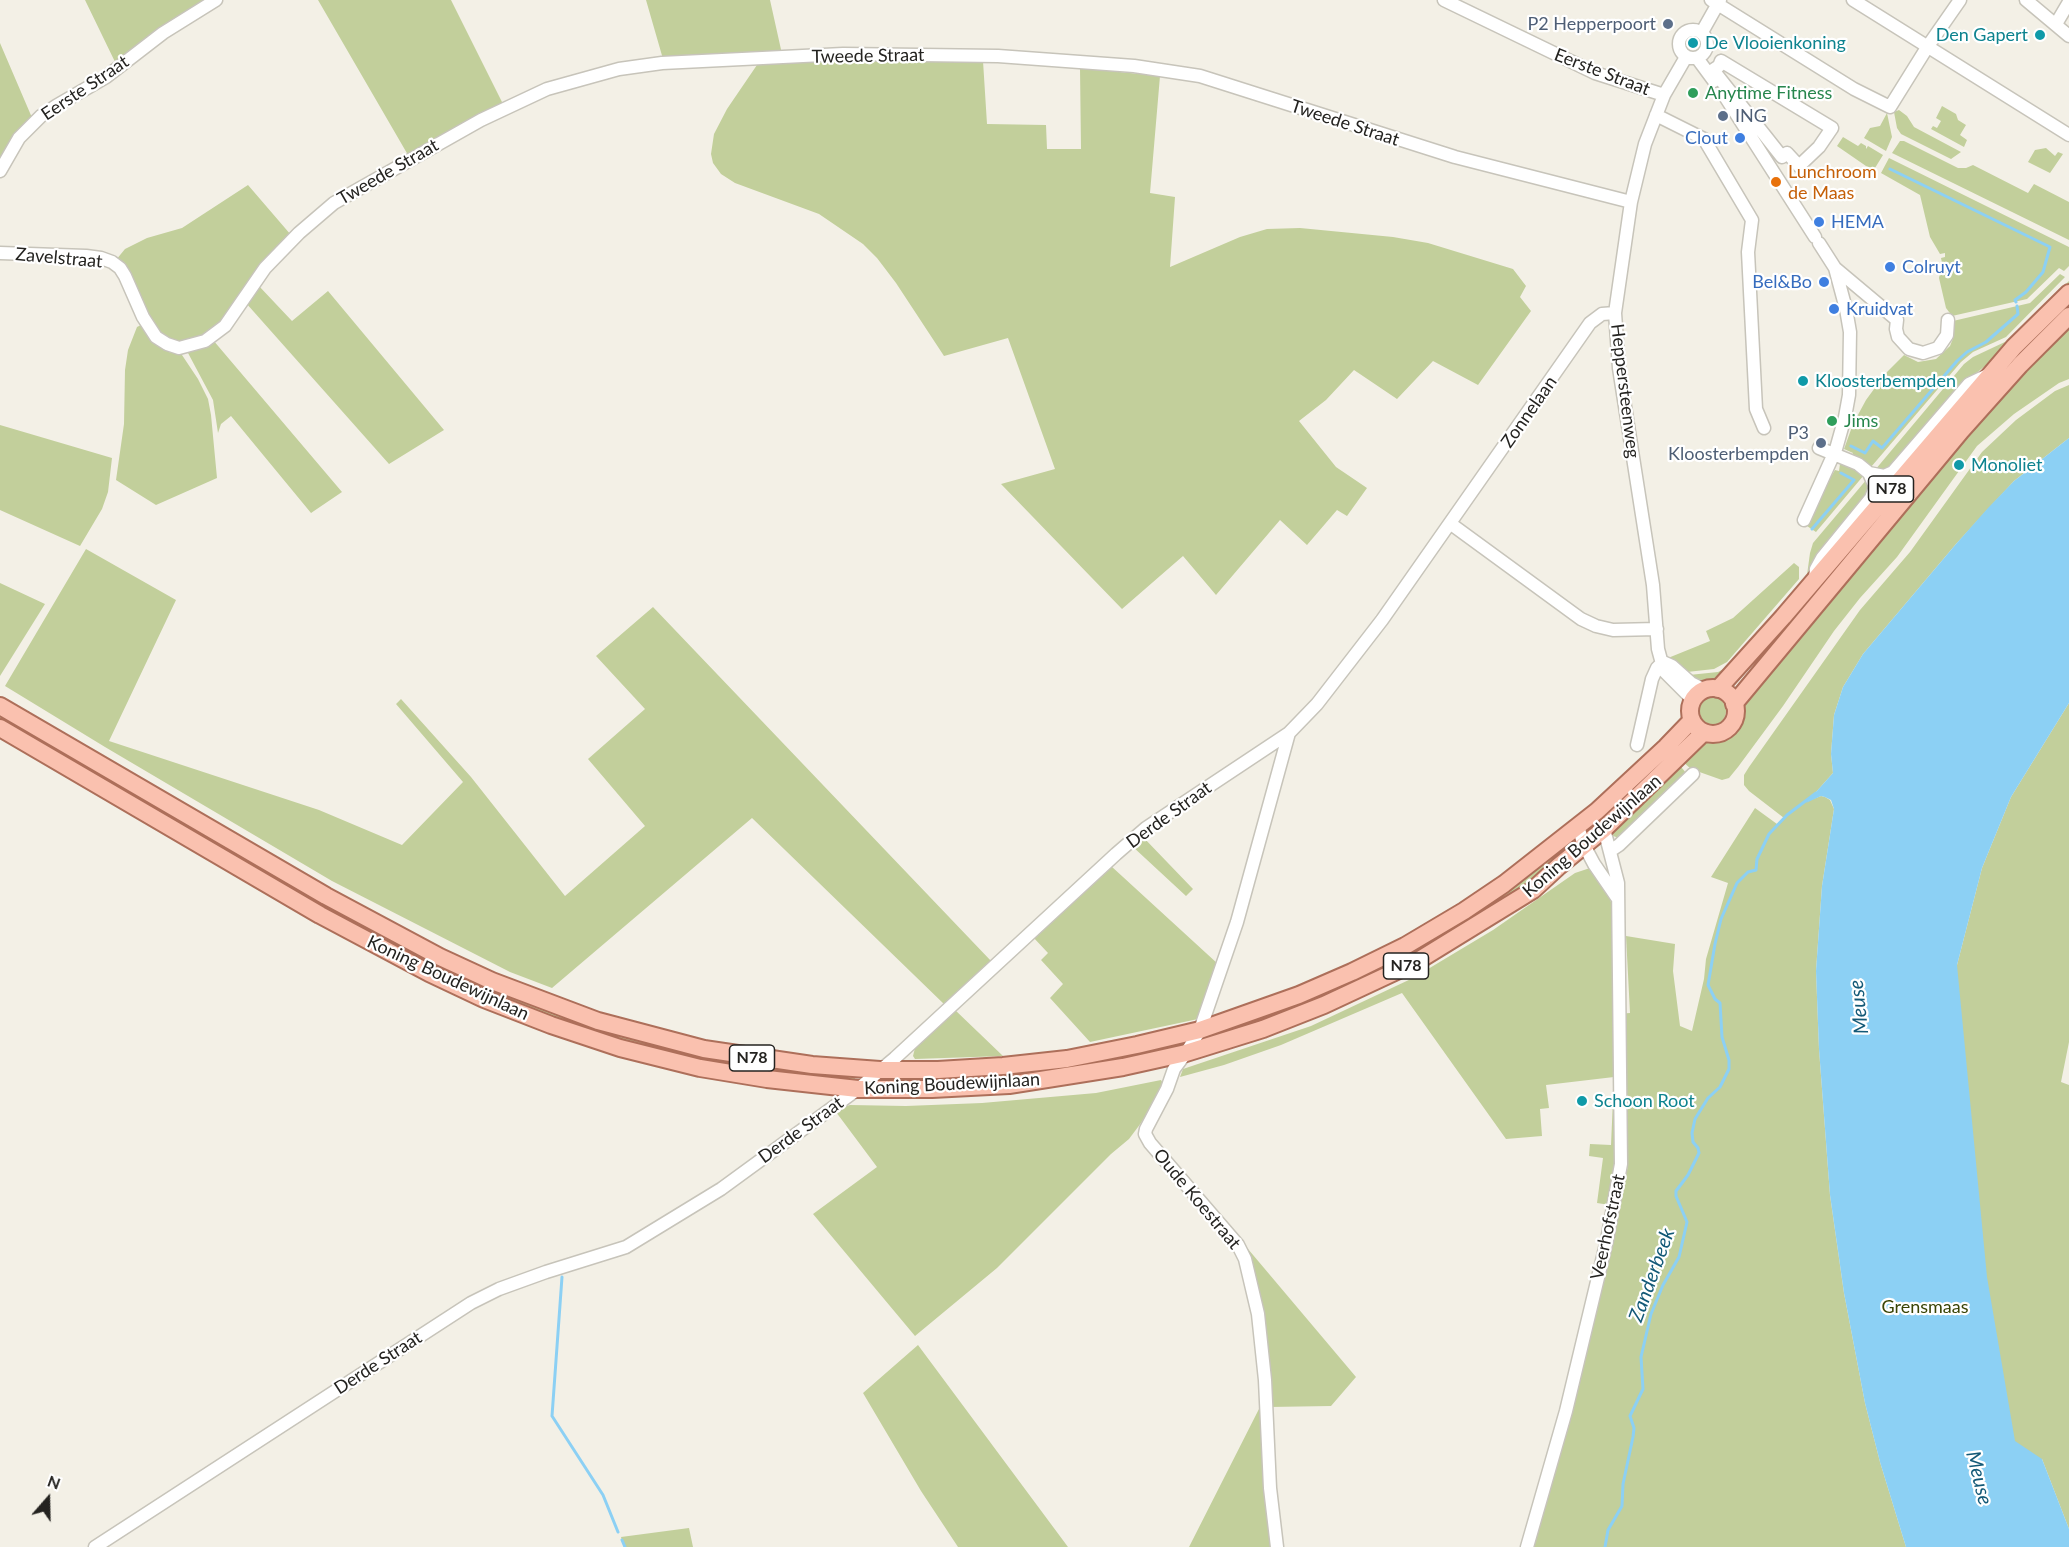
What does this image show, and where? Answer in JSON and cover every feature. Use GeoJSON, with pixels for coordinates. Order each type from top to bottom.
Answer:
{"type":"FeatureCollection","features":[{"type":"Feature","properties":{"kind":"main road","name":"N78"},"geometry":{"type":"LineString","coordinates":[[1705,693],[1815,579],[1983,379],[2069,293]]}},
{"type":"Feature","properties":{"kind":"main road","name":"N78"},"geometry":{"type":"LineString","coordinates":[[1704,732],[1717,734],[1728,728],[1735,717],[1734,704],[1961,431],[2020,365],[2069,316]]}},
{"type":"Feature","properties":{"kind":"main road"},"geometry":{"type":"LineString","coordinates":[[1704,732],[1699,730],[1690,714],[1705,693],[1725,692],[1734,704]]}},
{"type":"Feature","properties":{"kind":"main road","name":"Koning Boudewijnlaan"},"geometry":{"type":"LineString","coordinates":[[0,706],[326,896],[430,951],[502,985],[598,1021],[704,1049],[801,1064],[880,1070],[938,1070],[1067,1059],[1200,1030],[1299,995],[1405,946],[1504,884],[1578,827],[1666,747],[1692,720]]}},
{"type":"Feature","properties":{"kind":"main road","name":"Koning Boudewijnlaan"},"geometry":{"type":"LineString","coordinates":[[0,728],[320,915],[429,973],[484,999],[620,1048],[700,1068],[767,1079],[858,1089],[932,1089],[1009,1085],[1123,1067],[1186,1053],[1263,1029],[1324,1005],[1416,962],[1533,890],[1558,866],[1604,829],[1704,732]]}},
{"type":"Feature","properties":{"kind":"street","name":"Eerste Straat"},"geometry":{"type":"LineString","coordinates":[[0,171],[19,138],[41,116],[106,77],[163,33],[216,0]]}},
{"type":"Feature","properties":{"kind":"street","name":"Eerste Straat"},"geometry":{"type":"LineString","coordinates":[[1444,0],[1595,73],[1664,95]]}},
{"type":"Feature","properties":{"kind":"street"},"geometry":{"type":"LineString","coordinates":[[1853,0],[2069,135]]}},
{"type":"Feature","properties":{"kind":"street"},"geometry":{"type":"LineString","coordinates":[[1702,32],[1716,2],[1854,89],[1890,107],[1959,0]]}},
{"type":"Feature","properties":{"kind":"street"},"geometry":{"type":"LineString","coordinates":[[2026,0],[2069,36]]}},
{"type":"Feature","properties":{"kind":"street"},"geometry":{"type":"LineString","coordinates":[[2056,24],[2069,2]]}},
{"type":"Feature","properties":{"kind":"street"},"geometry":{"type":"LineString","coordinates":[[1691,58],[1705,53],[1707,47],[1707,39],[1702,32],[1695,30],[1689,30],[1680,38],[1679,48],[1719,87],[1835,268],[1897,320],[1898,337],[1905,346],[1912,350],[1926,352],[1938,348],[1947,335],[1948,320]]}},
{"type":"Feature","properties":{"kind":"street","name":"Tweede Straat"},"geometry":{"type":"LineString","coordinates":[[179,348],[205,341],[225,326],[265,268],[282,249],[334,203],[376,177],[481,120],[547,89],[619,69],[662,63],[843,54],[998,56],[1134,66],[1200,76],[1455,157],[1631,202]]}},
{"type":"Feature","properties":{"kind":"street","name":"Heppersteenweg"},"geometry":{"type":"LineString","coordinates":[[1663,662],[1658,649],[1653,585],[1619,368],[1616,313],[1631,202],[1645,144],[1664,95],[1691,58]]}},
{"type":"Feature","properties":{"kind":"street"},"geometry":{"type":"LineString","coordinates":[[1721,61],[1832,128],[1819,147],[1799,166],[1788,153],[1782,157],[1713,70],[1719,66],[1721,61]]}},
{"type":"Feature","properties":{"kind":"street"},"geometry":{"type":"LineString","coordinates":[[1656,115],[1697,134],[1706,141],[1752,220],[1748,237],[1756,409],[1764,428]]}},
{"type":"Feature","properties":{"kind":"street","name":"Zavelstraat"},"geometry":{"type":"LineString","coordinates":[[0,253],[86,256],[112,262],[125,276],[143,316],[156,337],[179,348]]}},
{"type":"Feature","properties":{"kind":"street"},"geometry":{"type":"LineString","coordinates":[[1804,520],[1838,456],[1845,417],[1851,363],[1849,324],[1835,268]]}},
{"type":"Feature","properties":{"kind":"street","name":"Zonnelaan"},"geometry":{"type":"LineString","coordinates":[[1451,525],[1590,323],[1602,314],[1616,313]]}},
{"type":"Feature","properties":{"kind":"street"},"geometry":{"type":"LineString","coordinates":[[1815,579],[1816,569],[1822,558],[1969,384],[1983,379],[1989,389],[1990,400]]}},
{"type":"Feature","properties":{"kind":"street"},"geometry":{"type":"LineString","coordinates":[[1819,448],[1858,464],[1869,473],[1875,487],[1871,498]]}},
{"type":"Feature","properties":{"kind":"street"},"geometry":{"type":"LineString","coordinates":[[1869,473],[1884,476],[1893,472]]}},
{"type":"Feature","properties":{"kind":"street"},"geometry":{"type":"LineString","coordinates":[[1451,525],[1581,619],[1612,630],[1657,629]]}},
{"type":"Feature","properties":{"kind":"street","name":"Derde Straat"},"geometry":{"type":"LineString","coordinates":[[95,1547],[471,1303],[499,1289],[546,1272],[627,1247],[721,1189],[858,1089],[1146,828],[1289,733],[1317,705],[1451,525]]}},
{"type":"Feature","properties":{"kind":"street"},"geometry":{"type":"LineString","coordinates":[[1636,745],[1653,676],[1663,662],[1672,666],[1705,693]]}},
{"type":"Feature","properties":{"kind":"street","name":"Oude Koestraat"},"geometry":{"type":"LineString","coordinates":[[1277,1547],[1270,1488],[1265,1380],[1257,1314],[1245,1259],[1238,1245],[1150,1143],[1145,1134],[1174,1069],[1200,1030],[1237,922],[1289,733]]}},
{"type":"Feature","properties":{"kind":"street"},"geometry":{"type":"LineString","coordinates":[[1610,851],[1693,774]]}},
{"type":"Feature","properties":{"kind":"street"},"geometry":{"type":"LineString","coordinates":[[1578,827],[1584,845],[1618,899]]}},
{"type":"Feature","properties":{"kind":"street","name":"Veerhofstraat"},"geometry":{"type":"LineString","coordinates":[[1527,1547],[1566,1411],[1618,1185],[1622,1116],[1618,883],[1604,829]]}},
{"type":"Feature","properties":{"kind":"green space"},"geometry":{"type":"Polygon","coordinates":[[[85,0],[206,0],[117,66],[85,0]]]}},
{"type":"Feature","properties":{"kind":"green space"},"geometry":{"type":"Polygon","coordinates":[[[318,0],[451,0],[503,104],[408,155],[318,0]]]}},
{"type":"Feature","properties":{"kind":"green space"},"geometry":{"type":"Polygon","coordinates":[[[646,0],[770,0],[782,54],[663,59],[646,0]]]}},
{"type":"Feature","properties":{"kind":"green space"},"geometry":{"type":"Polygon","coordinates":[[[0,43],[33,120],[0,165],[0,43]]]}},
{"type":"Feature","properties":{"kind":"green space"},"geometry":{"type":"Polygon","coordinates":[[[841,59],[983,61],[987,124],[1046,125],[1047,149],[1081,149],[1080,68],[1160,76],[1150,193],[1175,197],[1170,267],[1240,237],[1267,229],[1300,228],[1393,237],[1428,243],[1513,269],[1526,286],[1520,297],[1531,311],[1478,385],[1433,361],[1397,399],[1354,370],[1326,400],[1299,421],[1336,467],[1367,488],[1347,516],[1337,510],[1307,545],[1280,520],[1216,595],[1183,556],[1122,609],[1001,484],[1055,469],[1008,338],[944,356],[896,283],[863,244],[819,214],[735,183],[721,174],[713,163],[711,154],[714,134],[727,109],[759,62],[841,59]]]}},
{"type":"Feature","properties":{"kind":"green space"},"geometry":{"type":"Polygon","coordinates":[[[1942,106],[1956,114],[1958,120],[1966,125],[1960,135],[1967,140],[1964,147],[1931,129],[1933,126],[1937,128],[1941,121],[1936,118],[1942,106]]]}},
{"type":"Feature","properties":{"kind":"green space"},"geometry":{"type":"Polygon","coordinates":[[[1899,110],[1907,116],[1914,127],[1961,152],[1951,159],[1901,134],[1897,128],[1894,112],[1899,110]]]}},
{"type":"Feature","properties":{"kind":"green space"},"geometry":{"type":"Polygon","coordinates":[[[1887,113],[1892,137],[1886,151],[1864,138],[1870,128],[1880,126],[1887,113]]]}},
{"type":"Feature","properties":{"kind":"green space"},"geometry":{"type":"Polygon","coordinates":[[[1843,137],[1858,146],[1861,143],[1866,146],[1866,149],[1868,146],[1883,155],[1875,168],[1866,166],[1837,146],[1843,137]]]}},
{"type":"Feature","properties":{"kind":"green space"},"geometry":{"type":"Polygon","coordinates":[[[1900,141],[1958,168],[1973,165],[2028,193],[2034,184],[2069,202],[2069,240],[1892,153],[1900,141]]]}},
{"type":"Feature","properties":{"kind":"green space"},"geometry":{"type":"Polygon","coordinates":[[[2046,148],[2055,156],[2058,152],[2063,154],[2050,173],[2028,162],[2035,150],[2046,148]]]}},
{"type":"Feature","properties":{"kind":"green space"},"geometry":{"type":"Polygon","coordinates":[[[1889,158],[2069,247],[2069,266],[2064,271],[2059,268],[2027,299],[1952,316],[1946,308],[1939,278],[1941,258],[1945,257],[1945,253],[1940,254],[1930,237],[1920,195],[1881,173],[1889,158]]]}},
{"type":"Feature","properties":{"kind":"green space"},"geometry":{"type":"Polygon","coordinates":[[[248,185],[291,235],[266,258],[219,324],[206,335],[189,342],[175,343],[158,332],[116,260],[125,249],[147,238],[182,228],[248,185]]]}},
{"type":"Feature","properties":{"kind":"green space"},"geometry":{"type":"Polygon","coordinates":[[[2060,274],[2065,277],[2006,337],[1973,352],[1961,362],[1871,467],[1844,449],[1853,424],[1866,400],[1885,374],[1904,355],[1918,362],[1936,359],[1950,346],[1954,336],[1953,321],[2030,303],[2060,274]]]}},
{"type":"Feature","properties":{"kind":"green space"},"geometry":{"type":"Polygon","coordinates":[[[2069,281],[2069,287],[2007,348],[1969,379],[1895,465],[1885,471],[1875,470],[1964,364],[1973,357],[2007,341],[2069,281]]]}},
{"type":"Feature","properties":{"kind":"green space"},"geometry":{"type":"Polygon","coordinates":[[[258,285],[292,321],[328,291],[444,430],[389,464],[246,303],[258,285]]]}},
{"type":"Feature","properties":{"kind":"green space"},"geometry":{"type":"Polygon","coordinates":[[[2069,322],[2069,379],[2059,383],[2014,414],[1977,446],[1897,557],[1834,631],[1783,706],[1729,778],[1722,780],[1691,769],[1681,760],[1707,740],[1721,738],[1733,730],[1738,721],[1740,707],[1998,396],[2069,322]]]}},
{"type":"Feature","properties":{"kind":"green space"},"geometry":{"type":"Polygon","coordinates":[[[141,325],[159,345],[169,352],[182,355],[208,399],[217,478],[156,505],[116,480],[124,424],[125,370],[128,350],[137,327],[141,325]]]}},
{"type":"Feature","properties":{"kind":"green space"},"geometry":{"type":"Polygon","coordinates":[[[213,340],[342,492],[311,513],[231,416],[221,424],[218,433],[213,400],[188,353],[213,340]]]}},
{"type":"Feature","properties":{"kind":"green space"},"geometry":{"type":"Polygon","coordinates":[[[2069,385],[2069,438],[2014,481],[1956,544],[1863,654],[1843,687],[1834,715],[1831,754],[1833,773],[1808,801],[1821,796],[1825,797],[1830,800],[1834,809],[1822,886],[1816,971],[1819,1049],[1830,1195],[1844,1293],[1865,1403],[1906,1547],[1533,1547],[1616,1226],[1628,1165],[1628,1161],[1616,1161],[1610,1205],[1597,1203],[1603,1158],[1589,1156],[1590,1144],[1611,1145],[1614,1077],[1546,1085],[1549,1108],[1540,1109],[1542,1136],[1506,1139],[1402,993],[1281,1045],[1224,1065],[1180,1077],[1183,1069],[1311,1026],[1413,978],[1493,930],[1575,873],[1590,868],[1606,888],[1611,902],[1616,1014],[1630,1013],[1626,936],[1675,944],[1673,971],[1680,1026],[1692,1031],[1704,979],[1706,959],[1728,883],[1711,877],[1755,808],[1777,824],[1784,818],[1749,791],[1744,785],[1744,775],[1860,610],[1910,552],[1982,452],[2016,420],[2055,391],[2069,385]]]}},
{"type":"Feature","properties":{"kind":"green space"},"geometry":{"type":"Polygon","coordinates":[[[0,425],[112,458],[108,492],[102,509],[80,546],[0,510],[0,425]]]}},
{"type":"Feature","properties":{"kind":"green space"},"geometry":{"type":"Polygon","coordinates":[[[1840,464],[1847,467],[1848,465],[1864,475],[1816,532],[1807,526],[1824,488],[1835,470],[1839,471],[1840,464]]]}},
{"type":"Feature","properties":{"kind":"green space"},"geometry":{"type":"Polygon","coordinates":[[[1867,479],[1871,489],[1812,574],[1718,683],[1702,684],[1689,675],[1718,672],[1731,665],[1804,581],[1813,543],[1867,479]]]}},
{"type":"Feature","properties":{"kind":"green space"},"geometry":{"type":"Polygon","coordinates":[[[86,549],[176,600],[109,741],[319,810],[402,845],[463,782],[396,704],[401,699],[471,777],[565,896],[645,826],[588,759],[645,709],[596,656],[653,607],[992,962],[946,1006],[752,818],[552,988],[510,972],[332,881],[5,686],[86,549]]]}},
{"type":"Feature","properties":{"kind":"green space"},"geometry":{"type":"Polygon","coordinates":[[[1794,563],[1799,567],[1799,579],[1727,662],[1714,669],[1687,672],[1668,658],[1710,641],[1706,631],[1733,618],[1794,563]]]}},
{"type":"Feature","properties":{"kind":"green space"},"geometry":{"type":"Polygon","coordinates":[[[0,583],[45,604],[0,676],[0,583]]]}},
{"type":"Feature","properties":{"kind":"green space"},"geometry":{"type":"Polygon","coordinates":[[[1712,697],[1722,701],[1726,711],[1722,721],[1712,725],[1702,721],[1698,711],[1702,701],[1712,697]]]}},
{"type":"Feature","properties":{"kind":"green space"},"geometry":{"type":"Polygon","coordinates":[[[2069,703],[2069,1042],[2061,1082],[2069,1085],[2069,1529],[2042,1459],[2025,1480],[1840,1196],[1930,914],[1980,1213],[1973,1147],[1957,1049],[1957,965],[1982,868],[2011,797],[2069,703]]]}},
{"type":"Feature","properties":{"kind":"green space"},"geometry":{"type":"Polygon","coordinates":[[[0,712],[556,1012],[855,1075],[855,1081],[789,1076],[648,1050],[503,1000],[384,944],[0,722],[0,712]]]}},
{"type":"Feature","properties":{"kind":"green space"},"geometry":{"type":"Polygon","coordinates":[[[1678,763],[1686,773],[1619,838],[1613,836],[1611,831],[1678,763]]]}},
{"type":"Feature","properties":{"kind":"green space"},"geometry":{"type":"Polygon","coordinates":[[[1143,837],[1193,889],[1186,896],[1132,846],[1143,837]]]}},
{"type":"Feature","properties":{"kind":"green space"},"geometry":{"type":"Polygon","coordinates":[[[1575,838],[1578,845],[1517,893],[1413,957],[1289,1014],[1203,1040],[1203,1037],[1288,1005],[1575,838]]]}},
{"type":"Feature","properties":{"kind":"green space"},"geometry":{"type":"Polygon","coordinates":[[[1111,866],[1218,964],[1198,1019],[1090,1042],[1050,998],[1063,984],[1041,960],[1048,953],[1032,936],[1111,866]]]}},
{"type":"Feature","properties":{"kind":"green space"},"geometry":{"type":"Polygon","coordinates":[[[954,1009],[1003,1056],[915,1059],[913,1056],[915,1048],[954,1009]]]}},
{"type":"Feature","properties":{"kind":"green space"},"geometry":{"type":"Polygon","coordinates":[[[1179,1042],[1181,1044],[1179,1050],[981,1082],[884,1083],[883,1080],[884,1077],[1179,1042]]]}},
{"type":"Feature","properties":{"kind":"green space"},"geometry":{"type":"Polygon","coordinates":[[[1161,1080],[1164,1085],[1129,1139],[1111,1154],[997,1268],[915,1336],[813,1214],[877,1167],[836,1112],[843,1107],[982,1103],[1096,1093],[1161,1080]]]}},
{"type":"Feature","properties":{"kind":"green space"},"geometry":{"type":"Polygon","coordinates":[[[1248,1249],[1356,1377],[1331,1406],[1269,1407],[1244,1251],[1248,1249]]]}},
{"type":"Feature","properties":{"kind":"green space"},"geometry":{"type":"Polygon","coordinates":[[[918,1345],[1068,1547],[958,1547],[921,1491],[863,1393],[918,1345]]]}},
{"type":"Feature","properties":{"kind":"green space"},"geometry":{"type":"Polygon","coordinates":[[[1261,1405],[1273,1547],[1189,1547],[1261,1405]]]}},
{"type":"Feature","properties":{"kind":"green space"},"geometry":{"type":"Polygon","coordinates":[[[689,1528],[693,1547],[624,1547],[621,1537],[689,1528]]]}},
{"type":"Feature","properties":{"kind":"water","name":"Grensmaas"},"geometry":{"type":"Polygon","coordinates":[[[2069,438],[2069,703],[2011,797],[1982,868],[1957,965],[1987,1277],[2015,1441],[2042,1459],[2069,1529],[2069,1547],[1906,1547],[1865,1403],[1844,1293],[1830,1195],[1819,1049],[1816,971],[1822,886],[1834,809],[1831,800],[1821,796],[1806,803],[1833,773],[1831,754],[1834,715],[1843,687],[1863,654],[1988,508],[2014,481],[2069,438]]]}},
{"type":"Feature","properties":{"kind":"waterway"},"geometry":{"type":"LineString","coordinates":[[1890,169],[2050,247],[2043,272],[2026,292],[2015,300],[2016,302]]}},
{"type":"Feature","properties":{"kind":"waterway"},"geometry":{"type":"LineString","coordinates":[[1851,446],[1865,453],[1873,441],[1882,448],[1957,361],[1967,352],[1986,342],[2018,314],[2017,306]]}},
{"type":"Feature","properties":{"kind":"waterway"},"geometry":{"type":"LineString","coordinates":[[1812,529],[1854,480],[1841,473]]}},
{"type":"Feature","properties":{"kind":"waterway","name":"Zanderbeek"},"geometry":{"type":"LineString","coordinates":[[1605,1547],[1608,1530],[1622,1506],[1623,1484],[1634,1428],[1630,1416],[1643,1389],[1641,1357],[1651,1314],[1663,1285],[1679,1257],[1687,1222],[1676,1191],[1688,1175],[1699,1153],[1693,1142],[1695,1119],[1708,1098],[1720,1087],[1729,1069],[1729,1060],[1722,1037],[1720,1003],[1715,999],[1708,985],[1721,919],[1737,883],[1748,872],[1756,870],[1757,859],[1769,834],[1787,815],[1816,793]]}},
{"type":"Feature","properties":{"kind":"waterway"},"geometry":{"type":"LineString","coordinates":[[562,1277],[552,1416],[603,1495],[618,1532]]}},
{"type":"Feature","properties":{"kind":"waterway"},"geometry":{"type":"LineString","coordinates":[[622,1540],[625,1547]]}},
{"type":"Feature","properties":{"kind":"place","name":"P2 Hepperpoort"},"geometry":{"type":"Point","coordinates":[1668,24]}},
{"type":"Feature","properties":{"kind":"place","name":"Den Gapert"},"geometry":{"type":"Point","coordinates":[2040,35]}},
{"type":"Feature","properties":{"kind":"place","name":"De Vlooienkoning"},"geometry":{"type":"Point","coordinates":[1693,43]}},
{"type":"Feature","properties":{"kind":"place","name":"Anytime Fitness"},"geometry":{"type":"Point","coordinates":[1693,93]}},
{"type":"Feature","properties":{"kind":"place","name":"ING"},"geometry":{"type":"Point","coordinates":[1723,116]}},
{"type":"Feature","properties":{"kind":"place","name":"Clout"},"geometry":{"type":"Point","coordinates":[1740,138]}},
{"type":"Feature","properties":{"kind":"place","name":"Lunchroom de Maas"},"geometry":{"type":"Point","coordinates":[1776,182]}},
{"type":"Feature","properties":{"kind":"place","name":"HEMA"},"geometry":{"type":"Point","coordinates":[1819,222]}},
{"type":"Feature","properties":{"kind":"place","name":"Colruyt"},"geometry":{"type":"Point","coordinates":[1890,267]}},
{"type":"Feature","properties":{"kind":"place","name":"Bel&Bo"},"geometry":{"type":"Point","coordinates":[1824,282]}},
{"type":"Feature","properties":{"kind":"place","name":"Kruidvat"},"geometry":{"type":"Point","coordinates":[1834,309]}},
{"type":"Feature","properties":{"kind":"place","name":"Kloosterbempden"},"geometry":{"type":"Point","coordinates":[1803,381]}},
{"type":"Feature","properties":{"kind":"place","name":"Jims"},"geometry":{"type":"Point","coordinates":[1832,421]}},
{"type":"Feature","properties":{"kind":"place","name":"P3 Kloosterbempden"},"geometry":{"type":"Point","coordinates":[1821,443]}},
{"type":"Feature","properties":{"kind":"place","name":"Monoliet"},"geometry":{"type":"Point","coordinates":[1959,465]}},
{"type":"Feature","properties":{"kind":"place","name":"Schoon Root"},"geometry":{"type":"Point","coordinates":[1582,1101]}},
{"type":"Feature","properties":{"kind":"water label","name":"Meuse"},"geometry":{"type":"Point","coordinates":[1859,1007]}},
{"type":"Feature","properties":{"kind":"water label","name":"Meuse"},"geometry":{"type":"Point","coordinates":[1979,1478]}}]}
